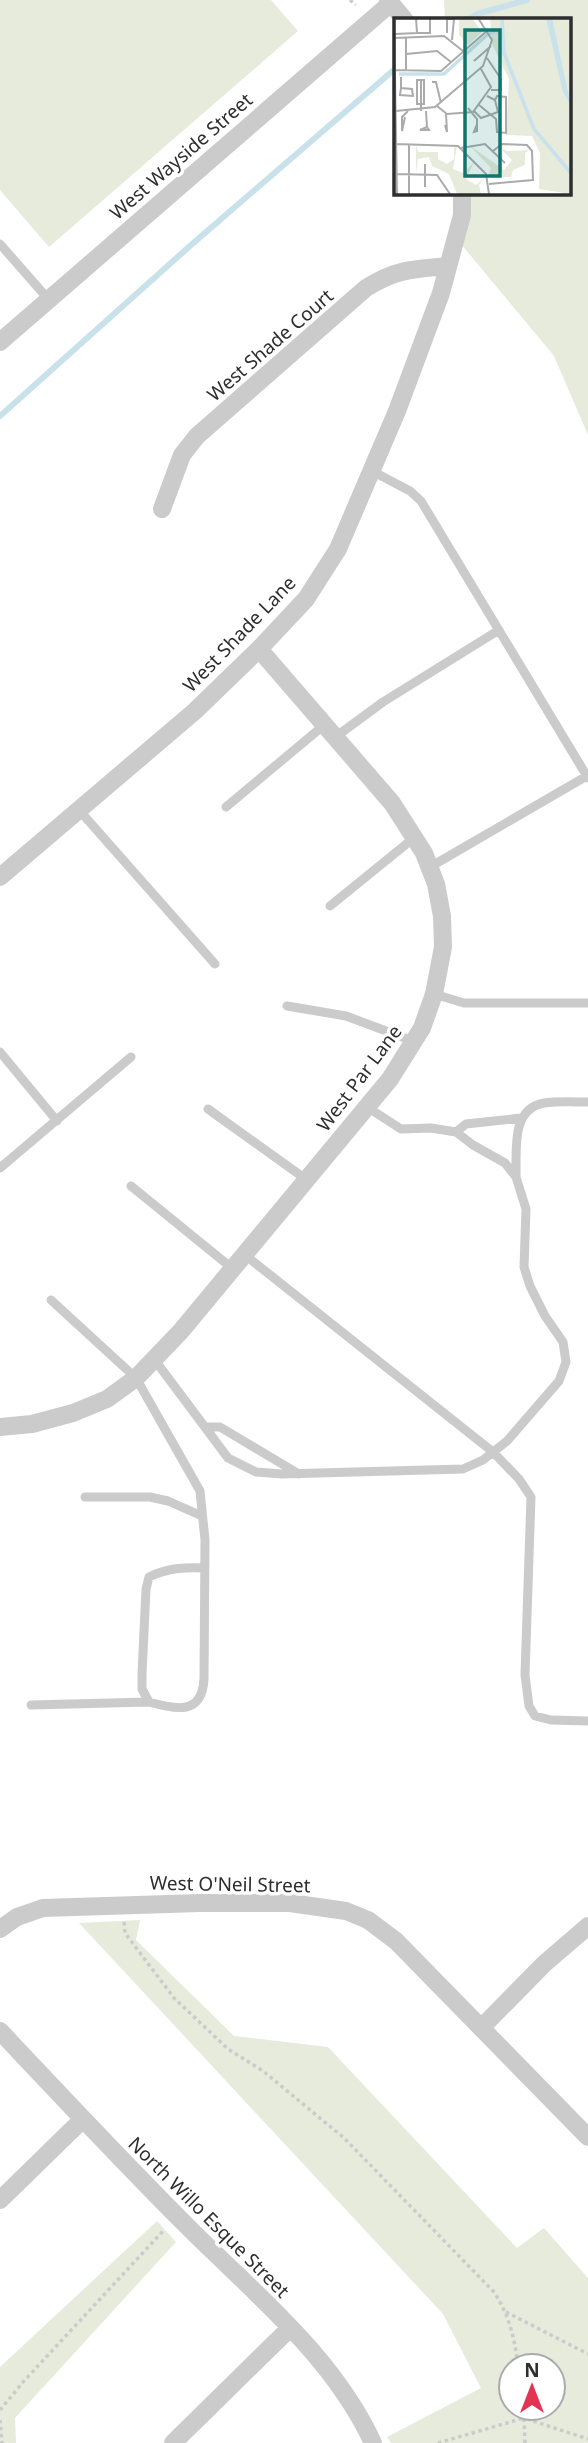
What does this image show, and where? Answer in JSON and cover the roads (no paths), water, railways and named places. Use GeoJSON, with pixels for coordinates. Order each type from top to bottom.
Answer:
{"type":"FeatureCollection","features":[{"type":"Feature","properties":{"kind":"street"},"geometry":{"type":"LineString","coordinates":[[389,2],[403,18]]}},
{"type":"Feature","properties":{"kind":"street","name":"West Wayside Street"},"geometry":{"type":"LineString","coordinates":[[0,342],[389,2]]}},
{"type":"Feature","properties":{"kind":"street","name":"West Shade Lane"},"geometry":{"type":"LineString","coordinates":[[0,877],[195,711],[306,599],[338,549],[372,471],[431,320],[462,215],[462,194]]}},
{"type":"Feature","properties":{"kind":"street","name":"West Shade Court"},"geometry":{"type":"LineString","coordinates":[[162,509],[182,456],[197,436],[366,288],[387,275],[409,269],[448,266]]}},
{"type":"Feature","properties":{"kind":"street","name":"West Par Lane"},"geometry":{"type":"LineString","coordinates":[[0,1427],[32,1424],[73,1413],[107,1399],[136,1378],[245,1255],[390,1079],[422,1028],[434,994],[443,947],[442,916],[436,884],[415,837],[392,803],[259,649]]}},
{"type":"Feature","properties":{"kind":"street","name":"West O'Neil Street"},"geometry":{"type":"LineString","coordinates":[[0,1929],[17,1917],[43,1908],[80,1906],[290,1903],[346,1911],[368,1920],[396,1941],[588,2137]]}},
{"type":"Feature","properties":{"kind":"street"},"geometry":{"type":"LineString","coordinates":[[481,2028],[544,1964],[588,1926]]}},
{"type":"Feature","properties":{"kind":"street","name":"North Willo Esque Street"},"geometry":{"type":"LineString","coordinates":[[0,2031],[290,2328],[336,2380],[361,2417],[373,2443]]}},
{"type":"Feature","properties":{"kind":"street"},"geometry":{"type":"LineString","coordinates":[[0,2200],[83,2119]]}},
{"type":"Feature","properties":{"kind":"street"},"geometry":{"type":"LineString","coordinates":[[173,2443],[290,2328]]}},
{"type":"Feature","properties":{"kind":"lane"},"geometry":{"type":"LineString","coordinates":[[0,244],[50,300]]}},
{"type":"Feature","properties":{"kind":"lane"},"geometry":{"type":"LineString","coordinates":[[372,471],[410,491],[421,501],[588,777],[430,867]]}},
{"type":"Feature","properties":{"kind":"lane"},"geometry":{"type":"LineString","coordinates":[[226,807],[329,732],[499,630]]}},
{"type":"Feature","properties":{"kind":"lane"},"geometry":{"type":"LineString","coordinates":[[79,810],[215,964]]}},
{"type":"Feature","properties":{"kind":"lane"},"geometry":{"type":"LineString","coordinates":[[330,906],[415,837]]}},
{"type":"Feature","properties":{"kind":"lane"},"geometry":{"type":"LineString","coordinates":[[434,994],[464,1003],[588,1003]]}},
{"type":"Feature","properties":{"kind":"lane"},"geometry":{"type":"LineString","coordinates":[[288,1006],[346,1016],[413,1041]]}},
{"type":"Feature","properties":{"kind":"lane"},"geometry":{"type":"LineString","coordinates":[[0,1052],[57,1121]]}},
{"type":"Feature","properties":{"kind":"lane"},"geometry":{"type":"LineString","coordinates":[[0,1168],[131,1057]]}},
{"type":"Feature","properties":{"kind":"lane"},"geometry":{"type":"LineString","coordinates":[[154,1359],[228,1458],[256,1472],[299,1474],[463,1469],[483,1460],[507,1441],[559,1381],[566,1362],[563,1342],[545,1316],[524,1267],[526,1209],[516,1177],[517,1137],[521,1118],[542,1103],[588,1102]]}},
{"type":"Feature","properties":{"kind":"lane"},"geometry":{"type":"LineString","coordinates":[[367,1107],[401,1129],[431,1128],[456,1132],[505,1163],[516,1177]]}},
{"type":"Feature","properties":{"kind":"lane"},"geometry":{"type":"LineString","coordinates":[[208,1109],[307,1180]]}},
{"type":"Feature","properties":{"kind":"lane"},"geometry":{"type":"LineString","coordinates":[[456,1132],[466,1124],[521,1118]]}},
{"type":"Feature","properties":{"kind":"lane"},"geometry":{"type":"LineString","coordinates":[[131,1186],[233,1269]]}},
{"type":"Feature","properties":{"kind":"lane"},"geometry":{"type":"LineString","coordinates":[[245,1255],[493,1452],[519,1479],[531,1497],[526,1675],[529,1706],[535,1716],[551,1720],[588,1721]]}},
{"type":"Feature","properties":{"kind":"lane"},"geometry":{"type":"LineString","coordinates":[[31,1705],[149,1702],[164,1706],[190,1707],[198,1702],[203,1693],[205,1567],[200,1491],[136,1378],[51,1300]]}},
{"type":"Feature","properties":{"kind":"lane"},"geometry":{"type":"LineString","coordinates":[[206,1427],[220,1427],[299,1474]]}},
{"type":"Feature","properties":{"kind":"lane"},"geometry":{"type":"LineString","coordinates":[[85,1497],[150,1497],[168,1501],[202,1516]]}},
{"type":"Feature","properties":{"kind":"lane"},"geometry":{"type":"LineString","coordinates":[[149,1702],[142,1689],[142,1674],[146,1589],[149,1577],[180,1567],[205,1567]]}},
{"type":"Feature","properties":{"kind":"waterway"},"geometry":{"type":"LineString","coordinates":[[470,18],[527,0]]}},
{"type":"Feature","properties":{"kind":"waterway"},"geometry":{"type":"LineString","coordinates":[[0,416],[191,245],[394,70]]}}]}
